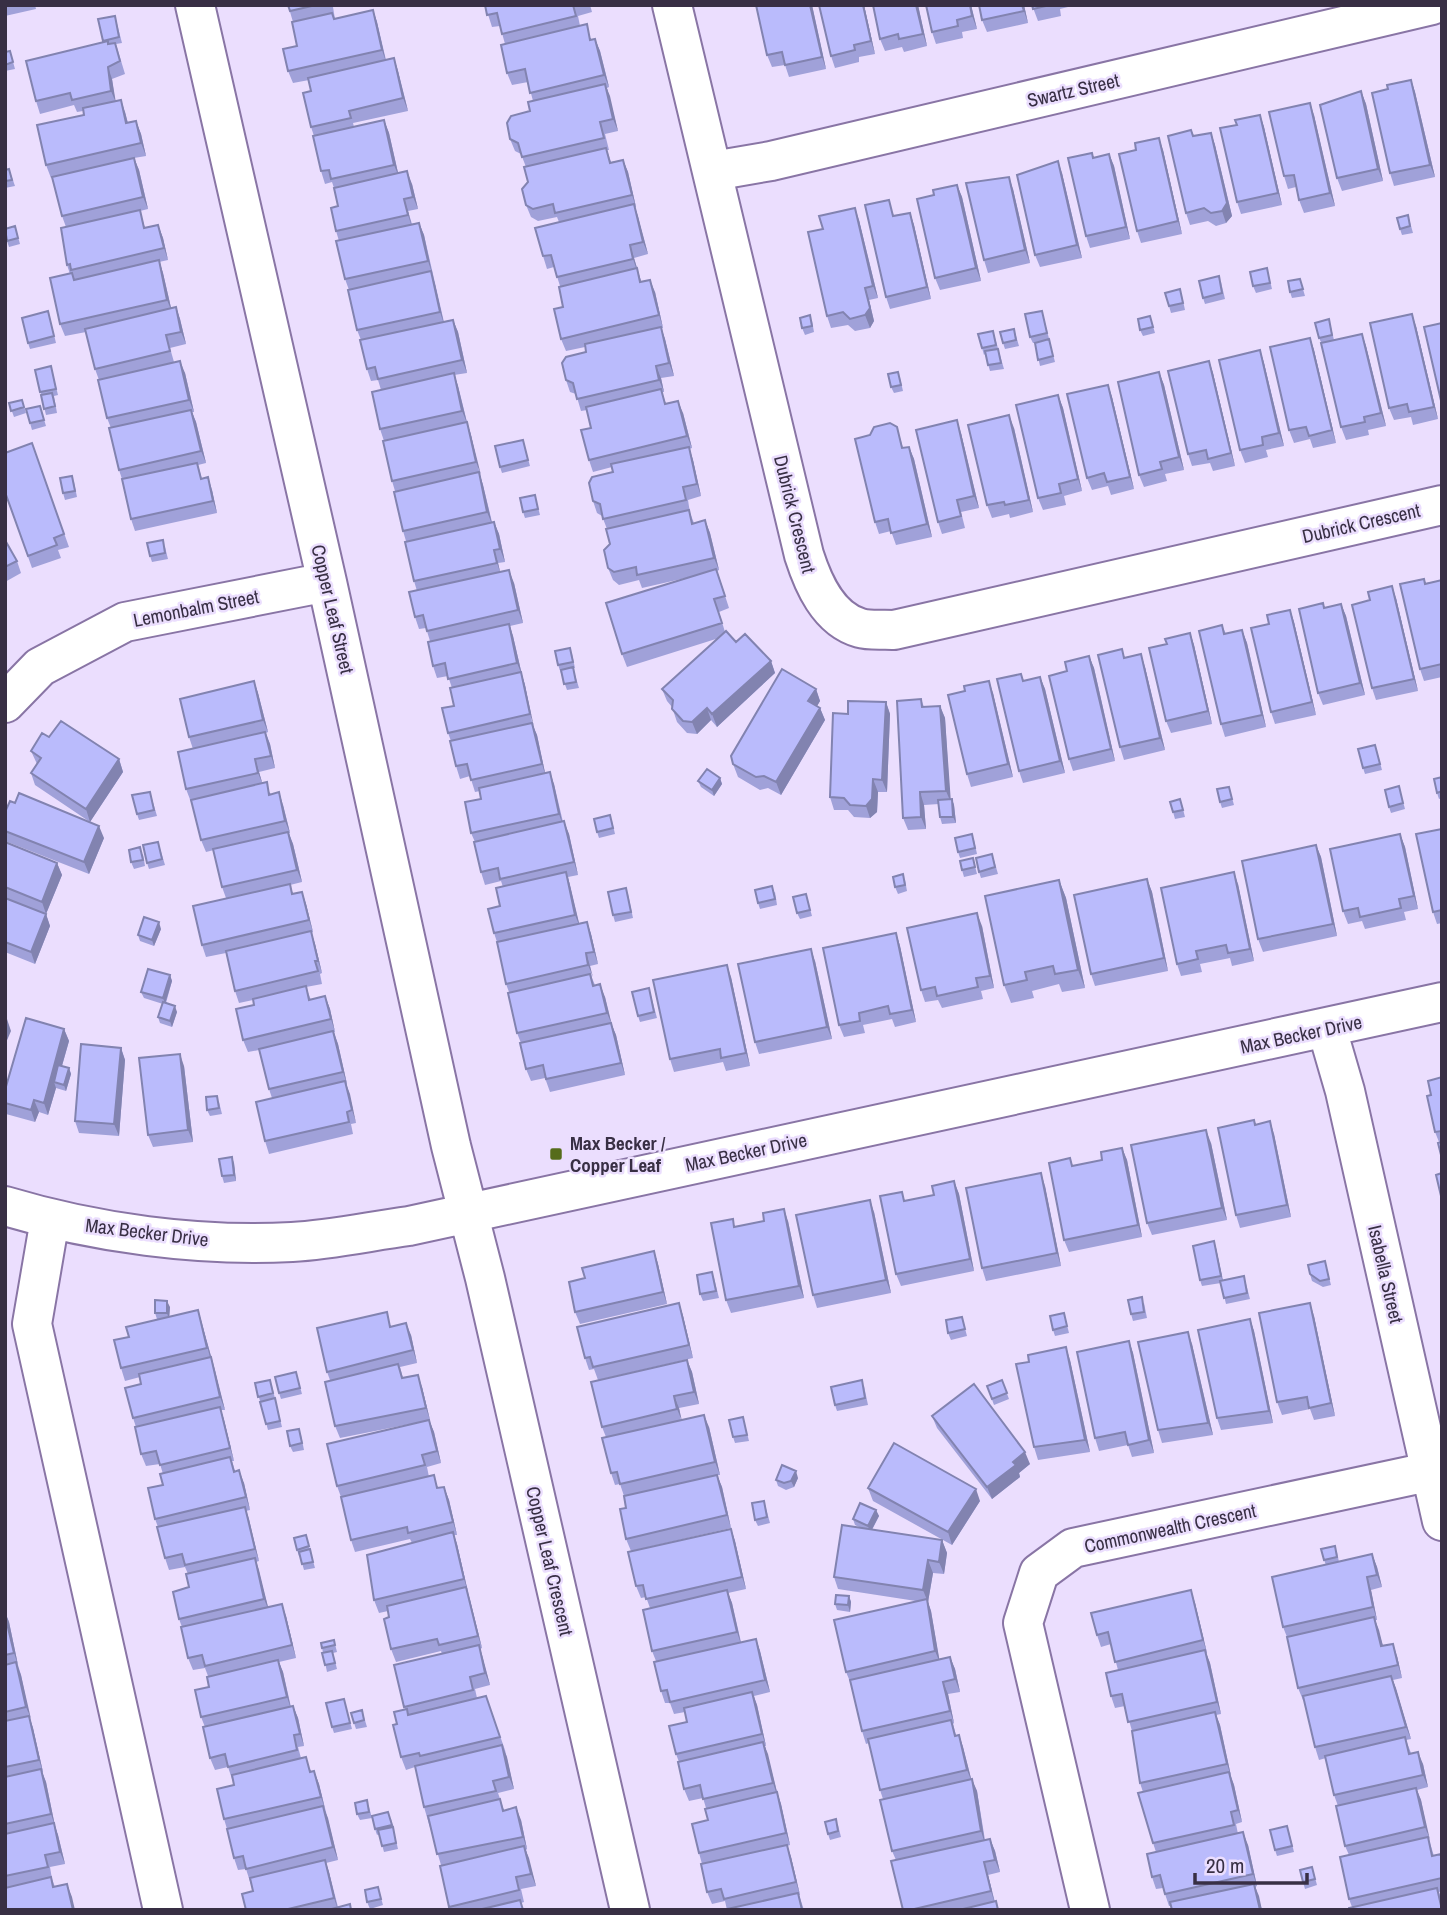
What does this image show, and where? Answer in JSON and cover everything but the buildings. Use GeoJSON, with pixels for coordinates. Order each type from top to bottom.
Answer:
{"type":"FeatureCollection","features":[{"type":"Feature","properties":{"kind":"street","name":"Copper Leaf Street"},"geometry":{"type":"LineString","coordinates":[[195,5],[327,582],[451,1146],[469,1213]]}},
{"type":"Feature","properties":{"kind":"street","name":"Dubrick Crescent"},"geometry":{"type":"LineString","coordinates":[[672,5],[804,555],[813,583],[832,610],[859,628],[894,630],[1442,505]]}},
{"type":"Feature","properties":{"kind":"street","name":"Swartz Street"},"geometry":{"type":"LineString","coordinates":[[713,171],[771,161],[1432,5]]}},
{"type":"Feature","properties":{"kind":"street","name":"Lemonbalm Street"},"geometry":{"type":"LineString","coordinates":[[5,703],[40,667],[125,622],[327,582]]}},
{"type":"Feature","properties":{"kind":"street","name":"Max Becker Drive"},"geometry":{"type":"LineString","coordinates":[[5,1206],[50,1219],[187,1240],[292,1242],[409,1226],[1442,1002]]}},
{"type":"Feature","properties":{"kind":"street","name":"Isabella Street"},"geometry":{"type":"LineString","coordinates":[[1327,1029],[1345,1091],[1436,1470],[1442,1521]]}},
{"type":"Feature","properties":{"kind":"street","name":"Copper Leaf Crescent"},"geometry":{"type":"LineString","coordinates":[[469,1213],[630,1910]]}},
{"type":"Feature","properties":{"kind":"street"},"geometry":{"type":"LineString","coordinates":[[50,1219],[32,1324],[163,1910]]}},
{"type":"Feature","properties":{"kind":"street","name":"Commonwealth Crescent"},"geometry":{"type":"LineString","coordinates":[[1090,1910],[1023,1623],[1039,1573],[1073,1548],[1436,1470]]}},
{"type":"Feature","properties":{"kind":"place","name":"Max Becker / Copper Leaf"},"geometry":{"type":"Point","coordinates":[556,1154]}}]}
